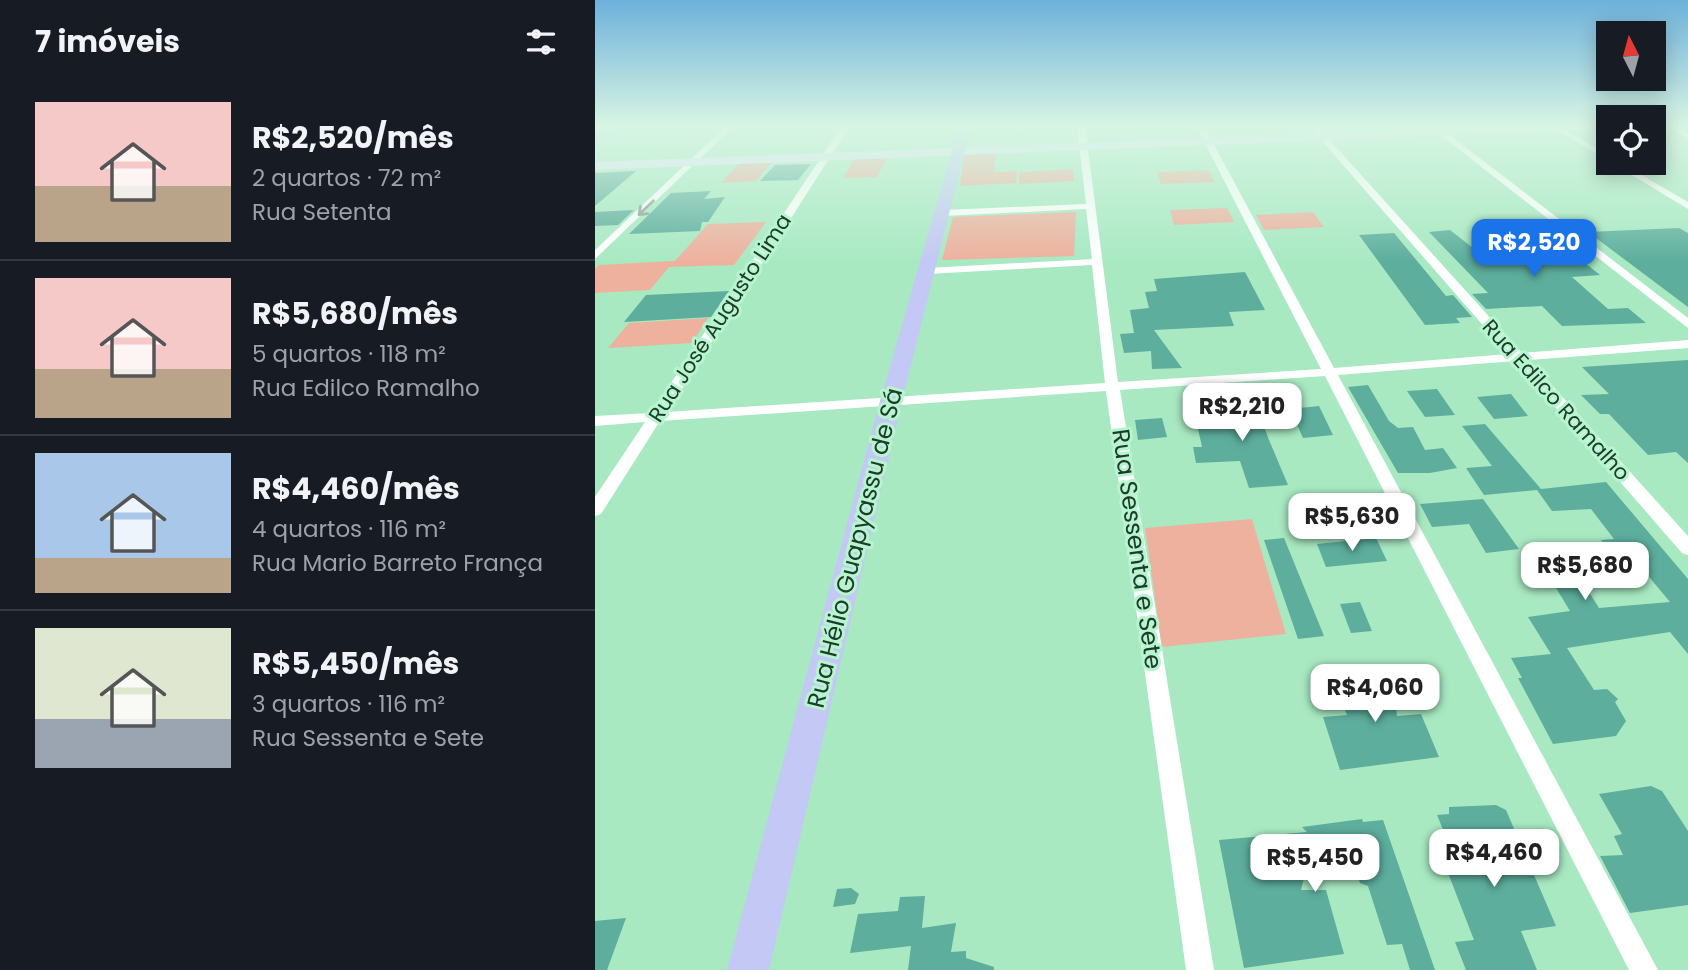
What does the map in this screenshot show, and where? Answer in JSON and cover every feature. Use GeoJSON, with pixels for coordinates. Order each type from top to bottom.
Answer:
{"type":"FeatureCollection","features":[{"type":"Feature","properties":{"kind":"main road","name":"Rua Hélio Guapyassu de Sá"},"geometry":{"type":"LineString","coordinates":[[748,970],[891,401],[954,171]]}},
{"type":"Feature","properties":{"kind":"street"},"geometry":{"type":"LineString","coordinates":[[595,256],[684,171]]}},
{"type":"Feature","properties":{"kind":"street","name":"Rua José Augusto Lima"},"geometry":{"type":"LineString","coordinates":[[595,510],[817,171]]}},
{"type":"Feature","properties":{"kind":"street","name":"Rua Sessenta e Sete"},"geometry":{"type":"LineString","coordinates":[[1087,171],[1112,385],[1200,970]]}},
{"type":"Feature","properties":{"kind":"street"},"geometry":{"type":"LineString","coordinates":[[1224,171],[1644,970]]}},
{"type":"Feature","properties":{"kind":"street","name":"Rua Edilco Ramalho"},"geometry":{"type":"LineString","coordinates":[[1354,171],[1688,548]]}},
{"type":"Feature","properties":{"kind":"street"},"geometry":{"type":"LineString","coordinates":[[1491,171],[1688,324]]}},
{"type":"Feature","properties":{"kind":"street"},"geometry":{"type":"LineString","coordinates":[[1636,175],[1688,206]]}},
{"type":"Feature","properties":{"kind":"street"},"geometry":{"type":"LineString","coordinates":[[943,213],[1092,205]]}},
{"type":"Feature","properties":{"kind":"street"},"geometry":{"type":"LineString","coordinates":[[927,271],[1098,262]]}},
{"type":"Feature","properties":{"kind":"street"},"geometry":{"type":"LineString","coordinates":[[595,421],[1330,372],[1688,344]]}},
{"type":"Feature","properties":{"kind":"shaded area"},"geometry":{"type":"Polygon","coordinates":[[[732,171],[764,171],[756,181],[721,183],[732,171]]]}},
{"type":"Feature","properties":{"kind":"shaded area"},"geometry":{"type":"Polygon","coordinates":[[[847,171],[880,171],[877,177],[843,178],[847,171]]]}},
{"type":"Feature","properties":{"kind":"shaded area"},"geometry":{"type":"Polygon","coordinates":[[[962,171],[1017,171],[1016,183],[960,186],[962,171]]]}},
{"type":"Feature","properties":{"kind":"shaded area"},"geometry":{"type":"Polygon","coordinates":[[[1073,171],[1074,181],[1019,184],[1019,172],[1073,171]]]}},
{"type":"Feature","properties":{"kind":"shaded area"},"geometry":{"type":"Polygon","coordinates":[[[1210,171],[1214,182],[1161,184],[1157,172],[1210,171]]]}},
{"type":"Feature","properties":{"kind":"shaded area"},"geometry":{"type":"Polygon","coordinates":[[[1227,208],[1234,222],[1174,225],[1170,210],[1227,208]]]}},
{"type":"Feature","properties":{"kind":"shaded area"},"geometry":{"type":"Polygon","coordinates":[[[1076,212],[1074,256],[942,260],[953,217],[1076,212]]]}},
{"type":"Feature","properties":{"kind":"shaded area"},"geometry":{"type":"Polygon","coordinates":[[[1313,212],[1324,227],[1264,230],[1256,215],[1313,212]]]}},
{"type":"Feature","properties":{"kind":"shaded area"},"geometry":{"type":"Polygon","coordinates":[[[766,222],[734,265],[669,267],[650,290],[595,293],[595,269],[599,265],[675,261],[708,224],[766,222]]]}},
{"type":"Feature","properties":{"kind":"shaded area"},"geometry":{"type":"Polygon","coordinates":[[[708,318],[692,343],[608,348],[629,323],[708,318]]]}},
{"type":"Feature","properties":{"kind":"shaded area"},"geometry":{"type":"Polygon","coordinates":[[[1252,519],[1286,634],[1162,647],[1145,528],[1252,519]]]}},
{"type":"Feature","properties":{"kind":"building"},"geometry":{"type":"Polygon","coordinates":[[[631,171],[636,171],[595,206],[595,173],[631,171]]]}},
{"type":"Feature","properties":{"kind":"building"},"geometry":{"type":"Polygon","coordinates":[[[769,171],[805,171],[798,180],[760,181],[769,171]]]}},
{"type":"Feature","properties":{"kind":"building"},"geometry":{"type":"Polygon","coordinates":[[[711,191],[704,199],[725,197],[708,222],[702,222],[700,231],[629,234],[671,193],[711,191]]]}},
{"type":"Feature","properties":{"kind":"building"},"geometry":{"type":"Polygon","coordinates":[[[634,210],[618,225],[595,226],[595,212],[634,210]]]}},
{"type":"Feature","properties":{"kind":"building"},"geometry":{"type":"Polygon","coordinates":[[[1679,228],[1688,233],[1688,307],[1588,232],[1679,228]]]}},
{"type":"Feature","properties":{"kind":"building"},"geometry":{"type":"Polygon","coordinates":[[[1450,230],[1473,248],[1527,246],[1515,236],[1549,234],[1600,275],[1572,277],[1608,309],[1628,308],[1646,323],[1562,326],[1542,306],[1486,309],[1472,294],[1488,293],[1429,232],[1450,230]]]}},
{"type":"Feature","properties":{"kind":"building"},"geometry":{"type":"Polygon","coordinates":[[[1394,233],[1446,296],[1453,295],[1472,317],[1456,318],[1460,323],[1425,325],[1359,235],[1394,233]]]}},
{"type":"Feature","properties":{"kind":"building"},"geometry":{"type":"Polygon","coordinates":[[[1245,272],[1265,310],[1229,312],[1234,326],[1154,330],[1182,368],[1152,369],[1151,351],[1124,353],[1120,334],[1134,333],[1130,310],[1149,308],[1145,292],[1157,291],[1154,279],[1245,272]]]}},
{"type":"Feature","properties":{"kind":"building"},"geometry":{"type":"Polygon","coordinates":[[[729,291],[711,317],[624,322],[646,295],[729,291]]]}},
{"type":"Feature","properties":{"kind":"building"},"geometry":{"type":"Polygon","coordinates":[[[1688,360],[1688,463],[1676,452],[1648,455],[1609,414],[1600,414],[1581,395],[1609,394],[1582,367],[1688,360]]]}},
{"type":"Feature","properties":{"kind":"building"},"geometry":{"type":"Polygon","coordinates":[[[1368,385],[1389,421],[1398,428],[1413,427],[1425,450],[1443,448],[1457,468],[1430,473],[1398,473],[1348,387],[1368,385]]]}},
{"type":"Feature","properties":{"kind":"building"},"geometry":{"type":"Polygon","coordinates":[[[1437,389],[1455,415],[1425,417],[1407,391],[1437,389]]]}},
{"type":"Feature","properties":{"kind":"building"},"geometry":{"type":"Polygon","coordinates":[[[1251,391],[1288,485],[1249,488],[1240,461],[1196,463],[1193,447],[1202,447],[1197,424],[1232,421],[1223,393],[1251,391]]]}},
{"type":"Feature","properties":{"kind":"building"},"geometry":{"type":"Polygon","coordinates":[[[1511,394],[1528,416],[1494,419],[1477,397],[1511,394]]]}},
{"type":"Feature","properties":{"kind":"building"},"geometry":{"type":"Polygon","coordinates":[[[1319,406],[1333,435],[1303,438],[1290,409],[1319,406]]]}},
{"type":"Feature","properties":{"kind":"building"},"geometry":{"type":"Polygon","coordinates":[[[1162,418],[1167,437],[1138,440],[1135,420],[1162,418]]]}},
{"type":"Feature","properties":{"kind":"building"},"geometry":{"type":"Polygon","coordinates":[[[1485,424],[1541,489],[1606,482],[1688,579],[1688,654],[1670,632],[1567,648],[1594,690],[1607,689],[1618,699],[1615,702],[1626,721],[1616,736],[1553,744],[1518,678],[1522,678],[1511,658],[1551,654],[1528,617],[1570,611],[1550,578],[1579,576],[1599,608],[1670,602],[1640,566],[1622,568],[1601,540],[1614,539],[1591,509],[1552,511],[1537,490],[1484,495],[1466,468],[1492,466],[1462,426],[1485,424]]]}},
{"type":"Feature","properties":{"kind":"building"},"geometry":{"type":"Polygon","coordinates":[[[1483,499],[1519,549],[1486,553],[1469,524],[1432,527],[1420,504],[1483,499]]]}},
{"type":"Feature","properties":{"kind":"building"},"geometry":{"type":"Polygon","coordinates":[[[1284,538],[1324,636],[1298,639],[1264,540],[1284,538]]]}},
{"type":"Feature","properties":{"kind":"building"},"geometry":{"type":"Polygon","coordinates":[[[1376,538],[1387,561],[1326,567],[1317,544],[1376,538]]]}},
{"type":"Feature","properties":{"kind":"building"},"geometry":{"type":"Polygon","coordinates":[[[1360,602],[1372,631],[1351,633],[1340,604],[1360,602]]]}},
{"type":"Feature","properties":{"kind":"building"},"geometry":{"type":"Polygon","coordinates":[[[1356,668],[1360,674],[1392,672],[1397,716],[1421,714],[1439,757],[1340,770],[1323,717],[1347,715],[1330,672],[1356,668]]]}},
{"type":"Feature","properties":{"kind":"building"},"geometry":{"type":"Polygon","coordinates":[[[1651,786],[1662,791],[1688,831],[1688,905],[1630,913],[1600,856],[1623,855],[1614,836],[1622,834],[1599,794],[1651,786]]]}},
{"type":"Feature","properties":{"kind":"building"},"geometry":{"type":"Polygon","coordinates":[[[1496,805],[1506,810],[1556,926],[1521,931],[1537,970],[1466,970],[1455,942],[1474,940],[1448,873],[1460,870],[1437,815],[1449,814],[1449,807],[1496,805]]]}},
{"type":"Feature","properties":{"kind":"building"},"geometry":{"type":"Polygon","coordinates":[[[1362,819],[1363,822],[1383,820],[1435,970],[1410,970],[1402,944],[1387,945],[1368,886],[1360,883],[1349,853],[1342,866],[1311,836],[1313,843],[1301,890],[1326,890],[1344,954],[1244,968],[1219,840],[1307,832],[1302,827],[1362,819]]]}},
{"type":"Feature","properties":{"kind":"building"},"geometry":{"type":"Polygon","coordinates":[[[851,888],[859,894],[855,904],[833,907],[837,889],[851,888]]]}},
{"type":"Feature","properties":{"kind":"building"},"geometry":{"type":"Polygon","coordinates":[[[925,896],[922,928],[956,923],[951,952],[966,951],[966,958],[994,967],[994,970],[908,970],[911,946],[850,953],[858,914],[898,911],[900,897],[925,896]]]}},
{"type":"Feature","properties":{"kind":"building"},"geometry":{"type":"Polygon","coordinates":[[[626,918],[607,970],[595,970],[595,921],[626,918]]]}}]}
